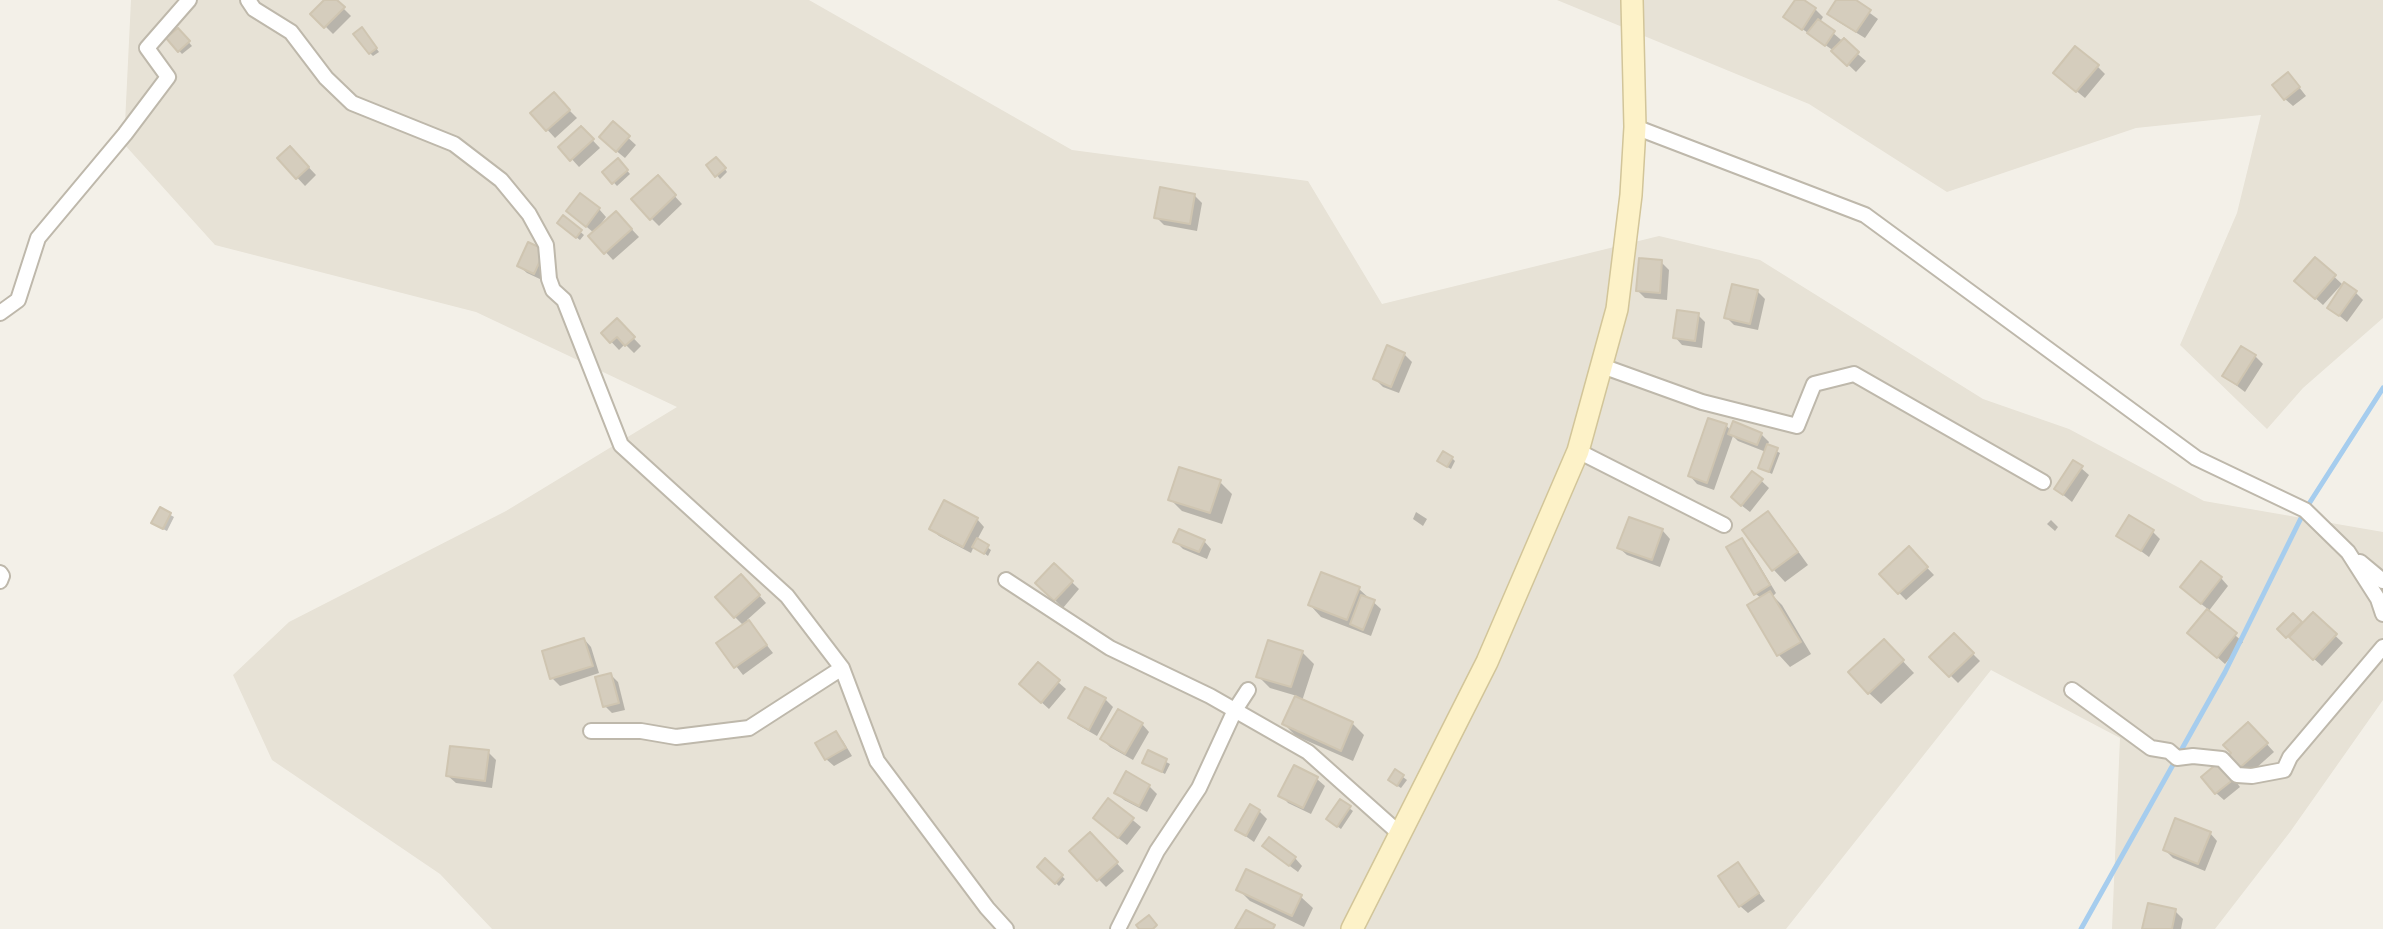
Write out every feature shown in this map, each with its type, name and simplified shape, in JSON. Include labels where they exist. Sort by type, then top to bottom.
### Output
[{"type":"main road","points":[[1352,929],[1487,662],[1578,451],[1617,309],[1631,195],[1635,127],[1632,0]]},
{"type":"street","points":[[0,313],[18,300],[38,238],[168,78],[147,48],[189,0]]},
{"type":"street","points":[[248,0],[254,9],[290,32],[326,78],[352,103],[454,144],[501,180],[529,214],[546,245],[549,279],[553,290],[564,300],[621,445],[788,596],[842,668],[877,761],[987,908],[1006,929]]},
{"type":"street","points":[[1635,127],[1865,215],[2196,458],[2305,510],[2348,552],[2383,581]]},
{"type":"street","points":[[1602,366],[1702,402],[1797,426],[1814,384],[1854,374],[2043,482]]},
{"type":"street","points":[[1578,451],[1724,525]]},
{"type":"street","points":[[2348,552],[2378,599],[2383,614]]},
{"type":"street","points":[[0,573],[0,581]]},
{"type":"street","points":[[1006,580],[1110,648],[1210,696],[1308,752],[1400,834]]},
{"type":"street","points":[[2072,690],[2151,748],[2169,751],[2177,758],[2193,756],[2222,759],[2237,775],[2252,776],[2284,770],[2290,757],[2383,647]]},
{"type":"street","points":[[590,731],[641,731],[676,737],[749,728],[842,668]]},
{"type":"street","points":[[1118,929],[1157,851],[1199,788],[1248,690]]},
{"type":"shaded area","points":[[131,0],[809,0],[1072,150],[1308,181],[1382,304],[1659,236],[1760,260],[1983,399],[2069,429],[2204,501],[2383,532],[2383,700],[2290,832],[2215,929],[2112,929],[2120,738],[1991,670],[1786,929],[492,929],[440,874],[272,760],[233,675],[289,622],[506,511],[677,407],[476,312],[215,245],[124,144]]},
{"type":"shaded area","points":[[1557,0],[2383,0],[2383,318],[2303,388],[2267,429],[2180,345],[2237,213],[2261,115],[2136,128],[1947,192],[1809,104]]},
{"type":"building","points":[[324,0],[337,0],[345,7],[324,28],[310,14]]},
{"type":"building","points":[[1795,0],[1804,0],[1816,8],[1802,30],[1783,17]]},
{"type":"building","points":[[1836,0],[1856,0],[1871,10],[1856,32],[1827,14]]},
{"type":"building","points":[[1818,19],[1835,31],[1825,46],[1807,33]]},
{"type":"building","points":[[362,27],[377,48],[369,54],[353,34]]},
{"type":"building","points":[[178,28],[190,41],[178,52],[166,38]]},
{"type":"building","points":[[1844,38],[1859,52],[1847,66],[1831,51]]},
{"type":"building","points":[[2075,46],[2099,65],[2076,92],[2053,73]]},
{"type":"building","points":[[2288,72],[2300,87],[2284,100],[2272,85]]},
{"type":"building","points":[[554,92],[570,110],[546,131],[530,113]]},
{"type":"building","points":[[613,121],[630,136],[616,152],[599,137]]},
{"type":"building","points":[[581,126],[594,139],[570,161],[558,147]]},
{"type":"building","points":[[290,146],[309,167],[296,179],[277,158]]},
{"type":"building","points":[[716,157],[726,168],[715,177],[706,165]]},
{"type":"building","points":[[618,158],[628,170],[612,184],[602,172]]},
{"type":"building","points":[[658,175],[676,195],[650,220],[631,199]]},
{"type":"building","points":[[1160,187],[1195,194],[1190,224],[1154,218]]},
{"type":"building","points":[[580,193],[600,208],[586,227],[566,211]]},
{"type":"building","points":[[616,211],[632,229],[604,254],[588,236]]},
{"type":"building","points":[[563,215],[582,230],[576,238],[557,223]]},
{"type":"building","points":[[528,242],[545,250],[534,274],[517,266]]},
{"type":"building","points":[[2315,257],[2336,275],[2315,299],[2294,281]]},
{"type":"building","points":[[1639,258],[1662,260],[1660,293],[1636,291]]},
{"type":"building","points":[[2344,282],[2357,291],[2339,316],[2327,308]]},
{"type":"building","points":[[1732,284],[1758,290],[1750,324],[1724,318]]},
{"type":"building","points":[[1677,310],[1699,313],[1695,341],[1673,338]]},
{"type":"building","points":[[617,318],[635,337],[625,346],[617,337],[610,343],[601,333]]},
{"type":"building","points":[[1387,345],[1405,353],[1391,387],[1373,379]]},
{"type":"building","points":[[2241,346],[2256,355],[2237,385],[2222,376]]},
{"type":"building","points":[[1708,418],[1727,424],[1707,483],[1688,476]]},
{"type":"building","points":[[1733,421],[1762,433],[1757,445],[1728,434]]},
{"type":"building","points":[[1767,444],[1778,448],[1769,472],[1758,468]]},
{"type":"building","points":[[1443,451],[1453,457],[1447,467],[1437,461]]},
{"type":"building","points":[[2073,460],[2083,466],[2063,495],[2054,489]]},
{"type":"building","points":[[1179,467],[1221,480],[1210,513],[1168,500]]},
{"type":"building","points":[[1752,471],[1763,479],[1741,506],[1731,497]]},
{"type":"building","points":[[944,500],[978,518],[963,547],[929,529]]},
{"type":"building","points":[[160,507],[171,513],[163,529],[151,523]]},
{"type":"building","points":[[1768,511],[1798,552],[1772,571],[1742,530]]},
{"type":"building","points":[[2129,515],[2154,530],[2141,551],[2116,536]]},
{"type":"building","points":[[1629,517],[1663,529],[1652,560],[1617,548]]},
{"type":"building","points":[[1179,529],[1205,540],[1199,552],[1173,542]]},
{"type":"building","points":[[977,538],[989,545],[984,554],[972,547]]},
{"type":"building","points":[[1742,538],[1770,585],[1754,595],[1726,547]]},
{"type":"building","points":[[1909,546],[1928,567],[1898,594],[1879,574]]},
{"type":"building","points":[[2201,561],[2222,577],[2201,604],[2180,587]]},
{"type":"building","points":[[1054,563],[1073,581],[1054,601],[1035,583]]},
{"type":"building","points":[[1321,572],[1360,587],[1347,620],[1308,605]]},
{"type":"building","points":[[741,574],[760,595],[734,618],[715,597]]},
{"type":"building","points":[[1770,591],[1801,642],[1777,656],[1747,605]]},
{"type":"building","points":[[1361,595],[1375,600],[1363,630],[1350,624]]},
{"type":"building","points":[[2207,609],[2237,633],[2217,658],[2187,633]]},
{"type":"building","points":[[2313,612],[2337,634],[2313,660],[2289,637]]},
{"type":"building","points":[[2293,613],[2302,622],[2286,638],[2277,629]]},
{"type":"building","points":[[749,620],[767,645],[734,668],[716,643]]},
{"type":"building","points":[[1954,633],[1974,653],[1949,677],[1929,657]]},
{"type":"building","points":[[584,638],[593,666],[550,679],[542,651]]},
{"type":"building","points":[[1884,639],[1904,660],[1868,694],[1848,672]]},
{"type":"building","points":[[1268,640],[1303,651],[1291,687],[1256,677]]},
{"type":"building","points":[[1038,662],[1060,680],[1041,703],[1019,684]]},
{"type":"building","points":[[611,673],[619,703],[603,707],[595,677]]},
{"type":"building","points":[[1085,687],[1106,698],[1089,730],[1068,718]]},
{"type":"building","points":[[1295,696],[1353,722],[1341,751],[1282,724]]},
{"type":"building","points":[[1118,709],[1143,723],[1125,754],[1100,739]]},
{"type":"building","points":[[2248,722],[2268,743],[2236,771],[2225,759],[2231,753],[2223,745]]},
{"type":"building","points":[[836,731],[846,748],[825,760],[815,743]]},
{"type":"building","points":[[450,746],[489,750],[485,781],[446,776]]},
{"type":"building","points":[[1148,750],[1167,759],[1162,772],[1142,763]]},
{"type":"building","points":[[2220,761],[2234,779],[2215,794],[2201,777]]},
{"type":"building","points":[[1294,765],[1318,777],[1303,808],[1278,796]]},
{"type":"building","points":[[1395,769],[1404,775],[1397,786],[1388,780]]},
{"type":"building","points":[[1126,771],[1150,785],[1139,806],[1114,793]]},
{"type":"building","points":[[1108,798],[1134,818],[1118,838],[1093,818]]},
{"type":"building","points":[[1340,799],[1351,806],[1337,827],[1326,819]]},
{"type":"building","points":[[1250,804],[1260,810],[1246,836],[1235,830]]},
{"type":"building","points":[[2175,818],[2211,832],[2198,864],[2163,850]]},
{"type":"building","points":[[1090,832],[1118,862],[1097,881],[1069,851]]},
{"type":"building","points":[[1269,837],[1296,857],[1289,866],[1262,846]]},
{"type":"building","points":[[1045,858],[1063,875],[1055,884],[1037,867]]},
{"type":"building","points":[[1738,862],[1759,893],[1739,907],[1718,876]]},
{"type":"building","points":[[1246,869],[1302,895],[1292,916],[1236,890]]},
{"type":"building","points":[[2148,903],[2176,909],[2172,929],[2142,929]]},
{"type":"building","points":[[1246,910],[1275,925],[1273,929],[1235,929]]},
{"type":"building","points":[[1149,915],[1157,925],[1153,929],[1139,929],[1136,925]]},
{"type":"waterway","points":[[2081,929],[2225,672],[2305,510],[2383,388]]}]
